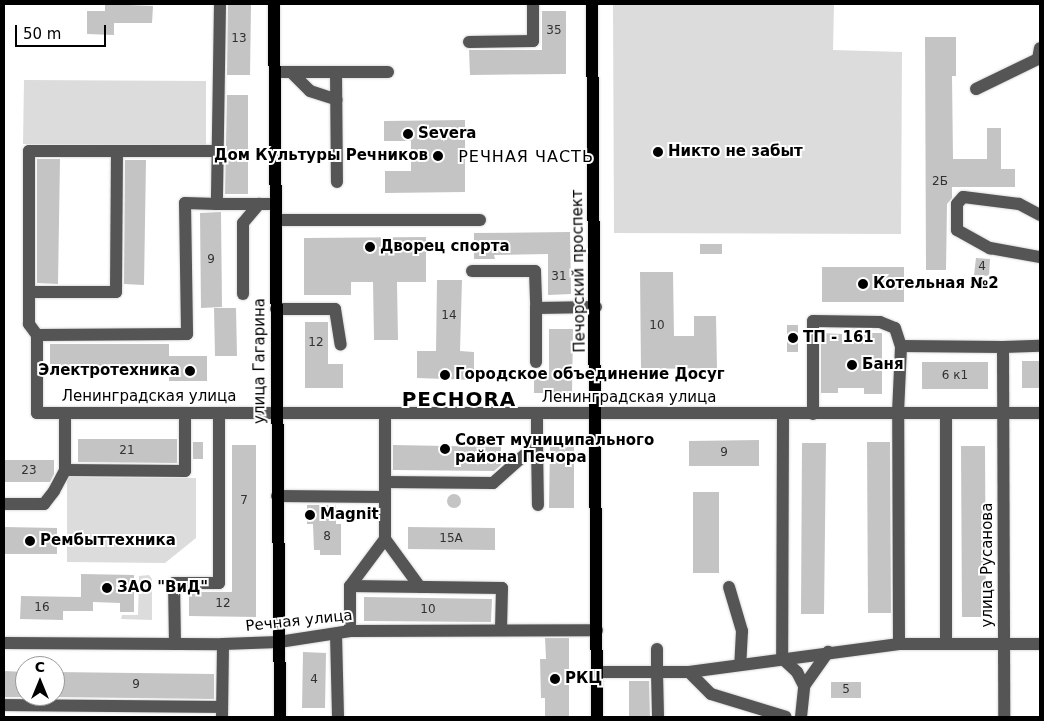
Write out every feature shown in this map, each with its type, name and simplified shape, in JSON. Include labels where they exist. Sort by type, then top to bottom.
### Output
[{"type":"main road","name":"улица Гагарина","points":[[274,4],[280,717]]},
{"type":"main road","name":"Печорский проспект","points":[[592,4],[596,307],[597,717]]},
{"type":"street","points":[[218,204],[217,151],[220,4]]},
{"type":"street","points":[[469,42],[533,41],[533,4]]},
{"type":"street","points":[[976,90],[1038,59],[1040,48]]},
{"type":"street","points":[[275,72],[388,72]]},
{"type":"street","points":[[291,72],[310,92],[337,100]]},
{"type":"street","points":[[336,72],[338,182]]},
{"type":"street","points":[[217,151],[29,151],[29,324],[37,335],[187,334],[185,203],[275,204]]},
{"type":"street","points":[[29,292],[116,292],[116,151]]},
{"type":"street","points":[[1040,215],[1019,204],[963,197],[957,204],[958,230],[990,248],[1040,257]]},
{"type":"street","points":[[243,294],[243,223],[258,204]]},
{"type":"street","points":[[276,220],[480,220]]},
{"type":"street","points":[[472,271],[535,271],[536,362]]},
{"type":"street","points":[[536,308],[596,307]]},
{"type":"street","points":[[276,309],[335,309],[341,345]]},
{"type":"street","points":[[813,414],[812,321],[880,322],[895,328],[901,346],[898,413],[899,644]]},
{"type":"street","name":"Ленинградская улица","points":[[37,335],[37,413],[1040,413]]},
{"type":"street","points":[[901,346],[1040,346]]},
{"type":"street","name":"улица Русанова","points":[[1003,347],[1004,717]]},
{"type":"street","points":[[4,504],[44,504],[65,470],[65,413]]},
{"type":"street","points":[[946,413],[946,644]]},
{"type":"street","points":[[65,470],[185,471],[185,414]]},
{"type":"street","points":[[175,644],[174,583],[219,583],[219,414]]},
{"type":"street","points":[[385,414],[385,539],[420,587]]},
{"type":"street","points":[[537,414],[538,505]]},
{"type":"street","points":[[783,414],[782,658],[798,672],[804,686],[801,717]]},
{"type":"street","points":[[385,482],[493,483],[537,444]]},
{"type":"street","points":[[277,496],[385,497]]},
{"type":"street","points":[[350,632],[350,586],[385,539]]},
{"type":"street","points":[[350,586],[502,588],[501,630]]},
{"type":"street","points":[[729,587],[742,631],[740,664]]},
{"type":"street","name":"Речная улица","points":[[4,643],[223,644],[279,642],[350,632],[597,630]]},
{"type":"street","points":[[336,634],[338,717]]},
{"type":"street","points":[[4,705],[222,712],[223,644]]},
{"type":"street","points":[[597,672],[689,672],[782,658],[899,644],[1040,644]]},
{"type":"street","points":[[657,649],[658,717]]},
{"type":"street","points":[[804,686],[828,652]]},
{"type":"street","points":[[689,672],[711,694],[786,717]]},
{"type":"shaded area","points":[[613,4],[834,4],[833,50],[902,52],[901,234],[614,233]]},
{"type":"shaded area","points":[[24,80],[206,81],[206,145],[23,144]]},
{"type":"shaded area","points":[[67,477],[196,478],[196,538],[165,563],[67,562]]},
{"type":"shaded area","points":[[149,575],[152,579],[152,620],[121,619],[122,615],[138,615],[139,576]]},
{"type":"building","points":[[105,4],[153,6],[152,23],[114,23],[114,35],[87,34],[87,11],[105,11]]},
{"type":"building","points":[[228,4],[251,4],[250,75],[227,75]]},
{"type":"building","points":[[542,11],[566,11],[566,74],[470,75],[469,50],[542,50]]},
{"type":"building","points":[[925,37],[956,37],[956,76],[952,76],[953,159],[987,159],[987,128],[1001,128],[1001,169],[1015,169],[1015,187],[952,187],[952,198],[947,204],[946,270],[926,270]]},
{"type":"building","points":[[227,95],[248,95],[248,194],[225,194]]},
{"type":"building","name":"Дом Культуры Речников","points":[[465,120],[465,192],[385,193],[385,171],[411,171],[411,141],[384,141],[384,121]]},
{"type":"building","points":[[37,159],[60,159],[58,284],[37,283]]},
{"type":"building","points":[[125,160],[146,160],[144,285],[124,284]]},
{"type":"building","points":[[221,212],[222,307],[201,308],[200,213]]},
{"type":"building","points":[[570,232],[571,294],[548,295],[548,254],[494,255],[495,259],[474,259],[474,233]]},
{"type":"building","points":[[426,237],[426,282],[397,282],[398,340],[374,340],[373,282],[351,282],[351,295],[304,295],[304,238]]},
{"type":"building","points":[[700,244],[722,244],[722,254],[700,254]]},
{"type":"building","points":[[976,258],[990,259],[989,276],[974,275]]},
{"type":"building","name":"Котельная №2","points":[[822,267],[904,267],[904,302],[822,302]]},
{"type":"building","points":[[640,272],[673,272],[674,336],[694,336],[694,316],[716,316],[717,368],[641,369]]},
{"type":"building","points":[[437,280],[462,280],[460,351],[474,352],[474,380],[417,378],[417,351],[436,351]]},
{"type":"building","points":[[214,308],[236,308],[237,356],[215,356]]},
{"type":"building","points":[[305,322],[328,322],[328,364],[343,364],[343,388],[305,388]]},
{"type":"building","name":"ТП - 161","points":[[787,325],[798,325],[798,352],[787,352]]},
{"type":"building","points":[[549,329],[573,329],[572,393],[534,393],[534,373],[549,373]]},
{"type":"building","name":"Баня","points":[[821,333],[842,334],[842,341],[862,341],[862,333],[882,333],[882,394],[864,394],[864,388],[838,388],[838,393],[821,393]]},
{"type":"building","points":[[50,344],[169,344],[169,356],[207,356],[207,381],[169,381],[169,369],[50,369]]},
{"type":"building","points":[[1022,361],[1040,361],[1040,388],[1022,388]]},
{"type":"building","points":[[922,362],[988,362],[988,389],[922,389]]},
{"type":"building","points":[[78,439],[177,439],[177,463],[78,462]]},
{"type":"building","points":[[759,440],[759,466],[689,466],[689,441]]},
{"type":"building","points":[[193,442],[203,442],[203,459],[193,459]]},
{"type":"building","points":[[867,442],[890,442],[891,613],[868,613]]},
{"type":"building","points":[[802,443],[826,443],[824,614],[801,614]]},
{"type":"building","points":[[550,444],[574,444],[574,508],[549,508]]},
{"type":"building","points":[[232,445],[256,445],[256,617],[189,616],[189,592],[232,592]]},
{"type":"building","points":[[393,445],[501,447],[501,465],[494,471],[393,470]]},
{"type":"building","points":[[961,446],[985,446],[986,617],[962,617]]},
{"type":"building","points":[[4,460],[54,460],[54,474],[50,482],[4,482]]},
{"type":"building","points":[[693,492],[719,492],[719,573],[693,573]]},
{"type":"building","points":[[451,494],[457,494],[461,501],[457,508],[451,508],[447,504],[447,498]]},
{"type":"building","points":[[307,505],[336,505],[336,524],[341,524],[341,555],[320,555],[320,550],[314,550],[313,524],[307,524]]},
{"type":"building","name":"Рембыттехника","points":[[4,527],[57,528],[57,554],[4,554]]},
{"type":"building","points":[[408,527],[495,528],[495,550],[408,549]]},
{"type":"building","points":[[81,574],[134,575],[134,612],[120,612],[120,603],[93,602],[93,611],[63,611],[63,620],[20,619],[21,596],[81,597]]},
{"type":"building","points":[[364,597],[492,599],[491,622],[364,621]]},
{"type":"building","name":"РКЦ","points":[[545,638],[569,638],[569,717],[545,717],[545,698],[541,698],[540,659],[546,659]]},
{"type":"building","points":[[303,652],[326,653],[325,708],[302,708]]},
{"type":"building","points":[[4,671],[15,672],[15,697],[4,697]]},
{"type":"building","points":[[65,672],[214,674],[214,699],[65,697]]},
{"type":"building","points":[[629,681],[649,681],[650,717],[629,717]]},
{"type":"building","points":[[831,682],[861,682],[861,698],[831,698]]},
{"type":"place","name":"Severa","points":[[408,134]]},
{"type":"place","name":"Никто не забыт","points":[[658,152]]},
{"type":"place","name":"Дом Культуры Речников","points":[[438,156]]},
{"type":"place","name":"Дворец спорта","points":[[370,247]]},
{"type":"place","name":"Котельная №2","points":[[863,284]]},
{"type":"place","name":"ТП - 161","points":[[793,338]]},
{"type":"place","name":"Баня","points":[[852,365]]},
{"type":"place","name":"Электротехника","points":[[190,371]]},
{"type":"place","name":"Городское объединение Досуг","points":[[445,375]]},
{"type":"place","name":"Совет муниципального района Печора","points":[[445,449]]},
{"type":"place","name":"Magnit","points":[[310,515]]},
{"type":"place","name":"Рембыттехника","points":[[30,541]]},
{"type":"place","name":"ЗАО \"ВиД\"","points":[[107,588]]},
{"type":"place","name":"РКЦ","points":[[555,679]]},
{"type":"district","name":"РЕЧНАЯ ЧАСТЬ","points":[[526,157]]},
{"type":"district","name":"PECHORA","points":[[459,399]]}]
